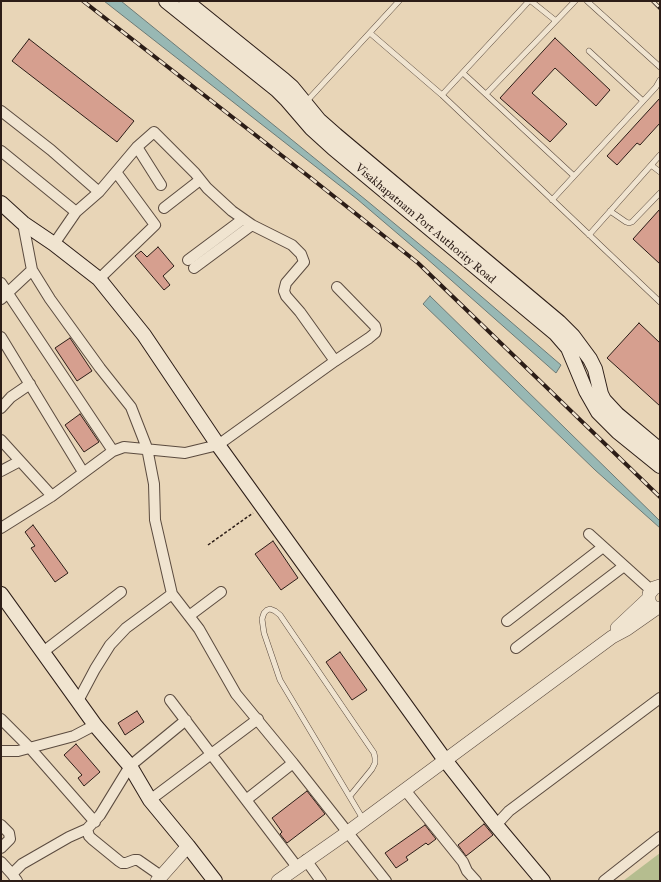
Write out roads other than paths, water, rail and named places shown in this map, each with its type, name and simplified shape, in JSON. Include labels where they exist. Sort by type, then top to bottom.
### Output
[{"type":"main road","name":"Visakhapatnam Port Authority Road","points":[[166,1],[277,90],[319,120],[559,322],[573,336],[590,359],[595,369],[601,394],[604,400],[617,414],[660,450]]},
{"type":"main road","name":"Visakhapatnam Port Authority Road","points":[[186,1],[292,87],[312,128],[333,148],[561,339],[568,348],[586,391],[598,412],[618,432],[660,466]]},
{"type":"main road","points":[[1,203],[23,223],[54,244],[99,279],[144,335],[218,445],[445,760],[496,825],[543,881]]},
{"type":"main road","points":[[1,594],[94,725],[130,766],[150,800],[215,881]]},
{"type":"street","points":[[1,111],[51,150],[99,192]]},
{"type":"street","points":[[54,244],[76,212],[99,192],[137,147],[154,132],[232,211],[252,225],[292,245],[301,254],[304,258],[304,262],[286,283],[284,291],[286,296],[300,312],[335,361]]},
{"type":"street","points":[[137,147],[160,184]]},
{"type":"street","points":[[1,151],[76,212]]},
{"type":"street","points":[[99,279],[155,225],[116,172]]},
{"type":"street","points":[[164,208],[200,180]]},
{"type":"street","points":[[188,260],[243,219]]},
{"type":"street","points":[[23,223],[32,270],[68,324],[131,407],[147,448],[154,484],[155,520],[172,594],[199,629],[236,694],[258,719],[386,881]]},
{"type":"street","points":[[194,268],[252,225]]},
{"type":"street","points":[[4,296],[32,270]]},
{"type":"street","points":[[1,283],[4,296],[113,451]]},
{"type":"street","points":[[1,528],[52,496],[113,451],[124,447],[147,448],[185,453],[218,445],[369,338],[376,330],[375,326],[337,287]]},
{"type":"street","points":[[1,337],[83,472]]},
{"type":"street","points":[[1,408],[11,397],[30,384]]},
{"type":"street","points":[[1,440],[52,496]]},
{"type":"street","points":[[1,471],[20,461]]},
{"type":"street","points":[[589,534],[653,591]]},
{"type":"street","points":[[507,621],[603,547]]},
{"type":"street","points":[[516,648],[624,566]]},
{"type":"street","points":[[612,637],[620,625],[653,591]]},
{"type":"street","points":[[278,881],[348,832],[612,637],[627,629],[658,608],[651,604],[653,591]]},
{"type":"street","points":[[43,652],[121,592]]},
{"type":"street","points":[[189,616],[222,592]]},
{"type":"street","points":[[78,701],[110,645],[126,628],[172,594]]},
{"type":"street","points":[[496,825],[509,811],[660,698]]},
{"type":"street","points":[[170,700],[246,800],[302,864],[321,881]]},
{"type":"street","points":[[1,719],[30,748],[95,822]]},
{"type":"street","points":[[150,800],[258,719]]},
{"type":"street","points":[[1,862],[15,878],[22,864],[69,837],[87,829],[95,822],[130,766],[186,720]]},
{"type":"street","points":[[1,751],[18,751],[74,736],[94,725]]},
{"type":"street","points":[[246,800],[293,763]]},
{"type":"street","points":[[405,790],[463,862],[476,881]]},
{"type":"street","points":[[1,825],[9,833],[10,839],[1,848]]},
{"type":"street","points":[[87,829],[89,836],[119,861],[126,863],[138,860],[159,878],[188,846]]},
{"type":"street","points":[[604,881],[660,837]]},
{"type":"lane","points":[[301,107],[400,1]]},
{"type":"lane","points":[[442,95],[530,1],[556,21]]},
{"type":"lane","points":[[486,94],[575,1]]},
{"type":"lane","points":[[587,1],[660,67]]},
{"type":"lane","points":[[370,32],[442,95],[660,302]]},
{"type":"lane","points":[[589,51],[643,101]]},
{"type":"lane","points":[[463,73],[574,176]]},
{"type":"lane","points":[[552,200],[656,87],[660,80]]},
{"type":"lane","points":[[589,235],[660,155]]},
{"type":"lane","points":[[652,165],[660,172]]},
{"type":"lane","points":[[610,211],[629,223],[637,218],[660,193]]},
{"type":"lane","points":[[655,297],[660,292]]},
{"type":"lane","points":[[350,796],[372,769],[376,758],[374,753],[280,615],[270,609],[267,610],[262,619],[264,633],[280,680],[364,820]]},
{"type":"water","points":[[104,1],[121,1],[366,200],[453,272],[561,365],[556,373],[357,199]]},
{"type":"water","points":[[430,296],[660,521],[660,528],[595,470],[423,304]]},
{"type":"railway","points":[[83,1],[418,263],[660,497]]},
{"type":"railway","points":[[653,1],[660,8]]}]
